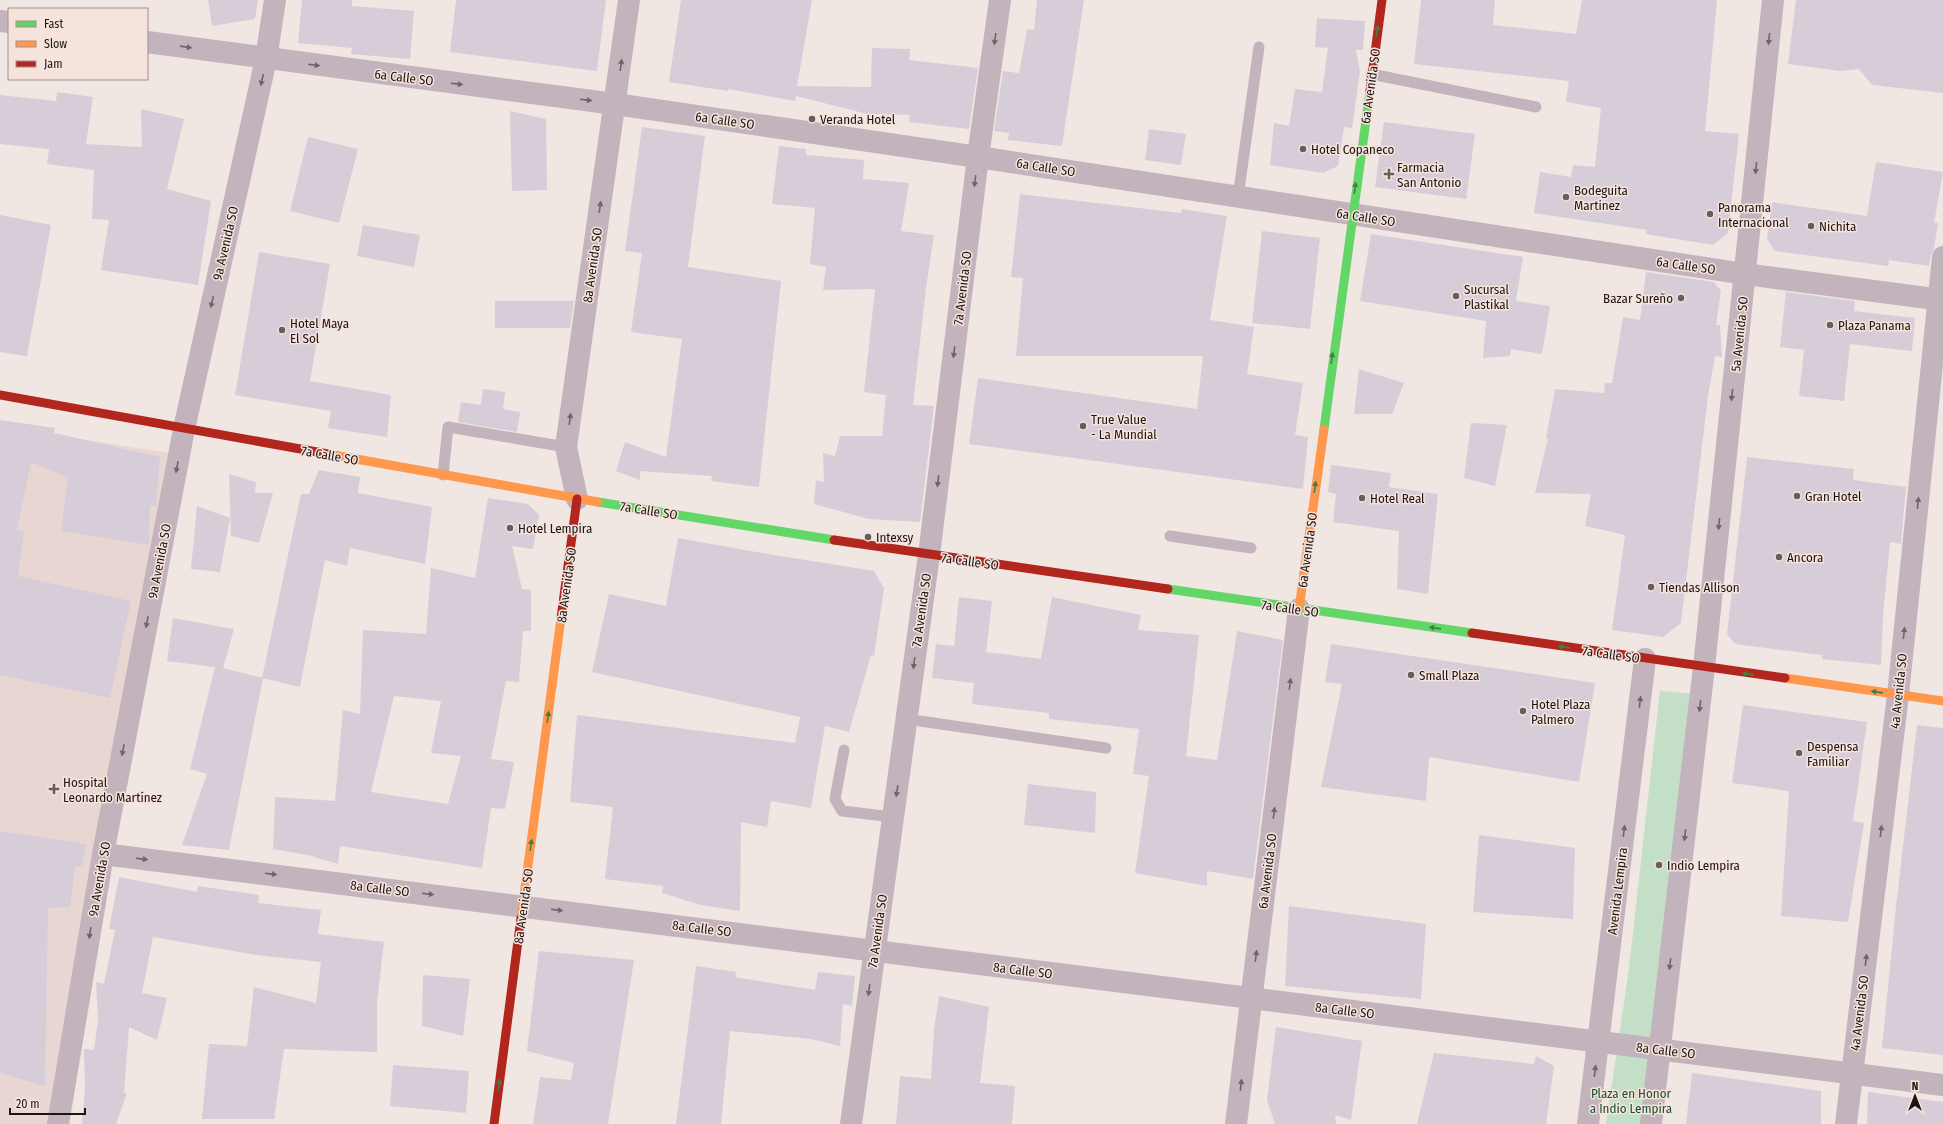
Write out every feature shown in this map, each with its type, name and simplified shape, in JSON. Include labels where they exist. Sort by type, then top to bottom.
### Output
[{"type":"main road","name":"6a Avenida SO","points":[[1299,609],[1351,215],[1382,0]]},
{"type":"main road","name":"7a Calle SO","points":[[0,395],[577,499],[929,555],[1943,701]]},
{"type":"main road","name":"8a Avenida SO","points":[[494,1124],[577,499]]},
{"type":"street","name":"9a Avenida SO","points":[[58,1124],[103,854],[184,429],[266,59],[275,0]]},
{"type":"street","name":"8a Avenida SO","points":[[577,499],[566,447],[629,0]]},
{"type":"street","name":"7a Avenida SO","points":[[851,1124],[929,555],[978,157],[1000,0]]},
{"type":"street","name":"5a Avenida SO","points":[[1704,667],[1773,0]]},
{"type":"street","name":"6a Calle SO","points":[[148,42],[266,59],[615,104],[978,157],[1745,274],[1941,300]]},
{"type":"street","name":"4a Avenida SO","points":[[1846,1124],[1898,695],[1941,300],[1943,257]]},
{"type":"street","name":"6a Avenida SO","points":[[1236,1124],[1299,609]]},
{"type":"street","name":"Avenida Lempira","points":[[1588,1124],[1645,659]]},
{"type":"street","points":[[1651,1124],[1704,667]]},
{"type":"street","name":"8a Calle SO","points":[[103,854],[1943,1085]]},
{"type":"lane","points":[[1238,197],[1259,47]]},
{"type":"lane","points":[[1371,74],[1536,107]]},
{"type":"lane","points":[[443,475],[448,427],[566,447]]},
{"type":"lane","points":[[1170,536],[1251,548]]},
{"type":"lane","points":[[906,720],[1106,748]]},
{"type":"lane","points":[[844,750],[835,799],[842,811],[893,817]]},
{"type":"shaded area","name":"Hospital Leonardo Martínez","points":[[0,426],[168,453],[48,1124],[0,1124]]},
{"type":"green space","name":"Plaza en Honor a Indio Lempira","points":[[1660,691],[1698,694],[1651,1124],[1606,1124],[1629,969]]},
{"type":"building","points":[[208,0],[258,0],[255,19],[212,26]]},
{"type":"building","points":[[302,0],[352,0],[352,6],[414,11],[410,59],[351,54],[352,48],[298,43]]},
{"type":"building","points":[[456,0],[606,0],[597,71],[450,52]]},
{"type":"building","points":[[681,0],[812,0],[797,86],[871,87],[872,48],[910,49],[909,60],[978,68],[969,129],[909,122],[910,115],[867,114],[796,96],[795,101],[728,89],[728,91],[669,82]]},
{"type":"building","points":[[1037,0],[1084,0],[1062,146],[1008,140],[1009,133],[994,131],[1003,71],[1019,73],[1027,29],[1034,30]]},
{"type":"building","points":[[1421,0],[1495,0],[1493,25],[1576,34],[1582,0],[1717,0],[1705,131],[1739,134],[1728,233],[1713,245],[1646,234],[1647,230],[1534,213],[1540,172],[1571,177],[1573,165],[1595,167],[1601,108],[1566,102],[1569,81],[1414,64]]},
{"type":"building","points":[[1796,0],[1943,0],[1943,93],[1872,85],[1859,69],[1840,71],[1788,64]]},
{"type":"building","points":[[1317,18],[1365,21],[1363,50],[1356,50],[1360,71],[1352,128],[1344,127],[1338,166],[1323,173],[1270,165],[1274,123],[1289,126],[1295,89],[1322,92],[1328,48],[1315,47]]},
{"type":"building","points":[[57,92],[93,97],[86,144],[142,147],[141,109],[184,119],[167,189],[211,201],[198,285],[101,270],[109,220],[92,219],[94,170],[47,164],[49,149],[0,144],[0,95],[56,101]]},
{"type":"building","points":[[510,111],[546,119],[547,190],[512,191]]},
{"type":"building","points":[[1384,122],[1475,134],[1466,199],[1375,187]]},
{"type":"building","points":[[642,127],[705,136],[688,267],[781,281],[759,487],[711,481],[712,476],[640,471],[640,480],[616,471],[625,442],[666,457],[682,339],[631,332],[642,253],[625,251]]},
{"type":"building","points":[[1149,129],[1186,134],[1181,165],[1145,160]]},
{"type":"building","points":[[308,137],[358,149],[339,223],[290,211]]},
{"type":"building","points":[[779,146],[806,149],[806,155],[864,160],[863,179],[909,183],[901,231],[934,235],[926,288],[913,405],[934,406],[920,522],[869,519],[814,504],[816,480],[824,482],[823,453],[835,456],[840,436],[882,436],[886,395],[864,392],[875,289],[823,290],[826,267],[810,264],[815,208],[772,204]]},
{"type":"building","points":[[1876,162],[1943,172],[1934,223],[1938,223],[1934,248],[1929,266],[1889,260],[1888,266],[1775,251],[1767,239],[1772,202],[1867,216]]},
{"type":"building","points":[[1020,194],[1181,213],[1182,209],[1227,216],[1210,320],[1254,327],[1247,374],[1303,383],[1295,435],[1308,437],[1303,489],[969,444],[978,378],[1197,409],[1203,356],[1016,356],[1023,278],[1011,277]]},
{"type":"building","points":[[0,215],[51,225],[27,356],[0,352]]},
{"type":"building","points":[[363,225],[420,235],[414,267],[357,256]]},
{"type":"building","points":[[1262,231],[1320,238],[1310,329],[1252,323]]},
{"type":"building","points":[[1371,234],[1523,257],[1516,301],[1550,306],[1542,354],[1511,349],[1510,356],[1483,358],[1486,321],[1360,301]]},
{"type":"building","name":"Hotel Maya El Sol","points":[[259,252],[330,264],[310,381],[391,395],[387,437],[328,428],[331,411],[235,395]]},
{"type":"building","points":[[1646,272],[1714,282],[1721,291],[1716,325],[1720,325],[1722,357],[1715,356],[1708,396],[1681,623],[1663,637],[1612,630],[1625,535],[1585,526],[1591,494],[1535,493],[1548,438],[1546,438],[1555,389],[1604,393],[1605,383],[1612,383],[1623,317],[1640,320]]},
{"type":"building","points":[[1786,292],[1855,301],[1854,311],[1915,318],[1912,351],[1850,344],[1844,401],[1799,396],[1804,350],[1780,347]]},
{"type":"building","points":[[495,301],[574,301],[570,328],[495,328]]},
{"type":"building","points":[[1359,369],[1404,383],[1392,414],[1354,414]]},
{"type":"building","points":[[483,389],[505,392],[503,409],[520,412],[517,432],[458,422],[461,402],[481,405]]},
{"type":"building","points":[[0,420],[55,428],[54,433],[160,457],[156,507],[150,505],[149,545],[61,531],[68,478],[31,462],[17,530],[24,531],[18,576],[131,601],[110,698],[0,675]]},
{"type":"building","points":[[1471,423],[1507,425],[1495,486],[1464,478]]},
{"type":"building","points":[[1747,457],[1854,469],[1853,480],[1906,487],[1901,544],[1890,542],[1883,616],[1881,665],[1822,659],[1822,655],[1735,644],[1727,634]]},
{"type":"building","points":[[1331,465],[1391,473],[1389,487],[1438,494],[1428,594],[1397,589],[1399,531],[1333,522],[1336,494],[1328,492]]},
{"type":"building","points":[[319,470],[360,477],[358,493],[432,507],[425,564],[350,548],[347,566],[325,560],[300,687],[262,678],[301,494],[309,494]]},
{"type":"building","points":[[229,474],[256,482],[255,493],[273,493],[259,543],[231,536]]},
{"type":"building","points":[[488,498],[528,504],[539,515],[533,549],[512,546],[522,589],[531,590],[531,631],[523,631],[519,682],[506,681],[491,759],[514,762],[505,809],[491,808],[482,868],[340,846],[338,864],[308,855],[273,849],[275,797],[335,801],[343,710],[360,714],[363,630],[426,634],[431,568],[475,578]],"holes":[[[394,696],[441,701],[431,753],[461,756],[448,804],[371,792]]]},
{"type":"building","points":[[197,506],[230,518],[220,572],[191,569]]},
{"type":"building","points":[[678,538],[874,571],[884,588],[874,656],[871,655],[849,732],[825,726],[811,808],[771,801],[767,827],[741,822],[740,911],[701,905],[662,893],[663,886],[605,879],[613,807],[570,802],[577,715],[795,743],[800,717],[592,672],[609,594],[666,606]]},
{"type":"building","points":[[959,597],[992,601],[986,652],[1041,659],[1052,597],[1141,615],[1138,630],[1199,635],[1186,756],[1217,760],[1237,631],[1283,640],[1253,879],[1207,871],[1207,886],[1135,873],[1149,776],[1133,774],[1139,729],[1049,719],[1049,713],[972,704],[974,683],[932,678],[936,644],[954,646]]},
{"type":"building","points":[[173,618],[234,629],[223,668],[263,678],[229,850],[182,845],[207,774],[190,769],[215,667],[167,661]]},
{"type":"building","points":[[1331,644],[1595,683],[1579,782],[1429,757],[1426,801],[1321,787],[1342,684],[1325,682]]},
{"type":"building","points":[[1743,705],[1867,722],[1853,821],[1864,823],[1848,922],[1781,916],[1789,791],[1732,783]]},
{"type":"building","points":[[1917,725],[1943,728],[1943,1055],[1882,1048],[1896,907]]},
{"type":"building","points":[[1028,784],[1096,792],[1095,833],[1024,825]]},
{"type":"building","points":[[0,831],[87,844],[82,866],[75,866],[70,907],[48,908],[45,1086],[0,1073]]},
{"type":"building","points":[[1479,835],[1575,848],[1573,919],[1473,912]]},
{"type":"building","points":[[119,877],[197,892],[198,886],[259,895],[258,903],[321,910],[318,934],[384,942],[377,1002],[377,1052],[284,1049],[274,1119],[202,1119],[209,1044],[247,1046],[254,987],[316,1003],[321,962],[256,955],[153,937],[142,993],[167,998],[157,1040],[129,1027],[124,1093],[127,1093],[116,1124],[82,1124],[85,1087],[84,1049],[94,1050],[98,1019],[96,982],[104,984],[115,930],[109,929]]},
{"type":"building","points":[[1289,906],[1426,924],[1421,999],[1285,986]]},
{"type":"building","points":[[539,951],[634,960],[608,1124],[533,1124],[540,1077],[571,1080],[574,1063],[527,1051]]},
{"type":"building","points":[[696,966],[736,972],[735,977],[815,990],[818,972],[855,976],[852,1006],[843,1004],[840,1046],[811,1039],[730,1031],[721,1124],[676,1124]]},
{"type":"building","points":[[423,975],[470,979],[463,1036],[422,1026]]},
{"type":"building","points":[[939,996],[989,1007],[980,1083],[1015,1086],[1012,1124],[896,1124],[900,1076],[931,1079],[934,1030]]},
{"type":"building","points":[[1276,1027],[1362,1041],[1351,1120],[1335,1115],[1336,1124],[1275,1124],[1267,1100]]},
{"type":"building","points":[[1434,1053],[1534,1064],[1536,1056],[1554,1066],[1546,1124],[1417,1124]]},
{"type":"building","points":[[393,1065],[469,1071],[466,1113],[390,1106]]},
{"type":"building","points":[[1692,1073],[1821,1091],[1821,1124],[1686,1124]]},
{"type":"building","points":[[1868,1092],[1943,1102],[1943,1124],[1867,1124]]},
{"type":"traffic: fast","points":[[1324,429],[1370,91]]},
{"type":"traffic: fast","points":[[598,502],[834,540]]},
{"type":"traffic: fast","points":[[1168,589],[1472,633]]},
{"type":"traffic: slow","points":[[1299,609],[1324,429]]},
{"type":"traffic: slow","points":[[328,454],[598,502]]},
{"type":"traffic: slow","points":[[521,918],[561,618]]},
{"type":"traffic: slow","points":[[1785,678],[1943,701]]},
{"type":"traffic: jam","points":[[1370,91],[1382,0]]},
{"type":"traffic: jam","points":[[0,395],[328,454]]},
{"type":"traffic: jam","points":[[561,618],[577,499]]},
{"type":"traffic: jam","points":[[834,540],[1168,589]]},
{"type":"traffic: jam","points":[[1472,633],[1785,678]]},
{"type":"traffic: jam","points":[[494,1124],[521,918]]},
{"type":"place","name":"Veranda Hotel","points":[[812,119]]},
{"type":"place","name":"Hotel Copaneco","points":[[1303,149]]},
{"type":"place","name":"Farmacia San Antonio","points":[[1389,174]]},
{"type":"place","name":"Bodeguita Martinez","points":[[1566,197]]},
{"type":"place","name":"Panorama Internacional","points":[[1710,214]]},
{"type":"place","name":"Nichita","points":[[1811,226]]},
{"type":"place","name":"Sucursal Plastikal","points":[[1456,296]]},
{"type":"place","name":"Bazar Sureño","points":[[1681,298]]},
{"type":"place","name":"Plaza Panama","points":[[1830,325]]},
{"type":"place","name":"Hotel Maya El Sol","points":[[282,330]]},
{"type":"place","name":"True Value - La Mundial","points":[[1083,426]]},
{"type":"place","name":"Gran Hotel","points":[[1797,496]]},
{"type":"place","name":"Hotel Real","points":[[1362,498]]},
{"type":"place","name":"Hotel Lempira","points":[[510,528]]},
{"type":"place","name":"Intexsy","points":[[868,537]]},
{"type":"place","name":"Ancora","points":[[1779,557]]},
{"type":"place","name":"Tiendas Allison","points":[[1651,587]]},
{"type":"place","name":"Small Plaza","points":[[1411,675]]},
{"type":"place","name":"Hotel Plaza Palmero","points":[[1523,711]]},
{"type":"place","name":"Despensa Familiar","points":[[1799,753]]},
{"type":"place","name":"Hospital Leonardo Martínez","points":[[54,789]]},
{"type":"place","name":"Indio Lempira","points":[[1659,865]]}]
